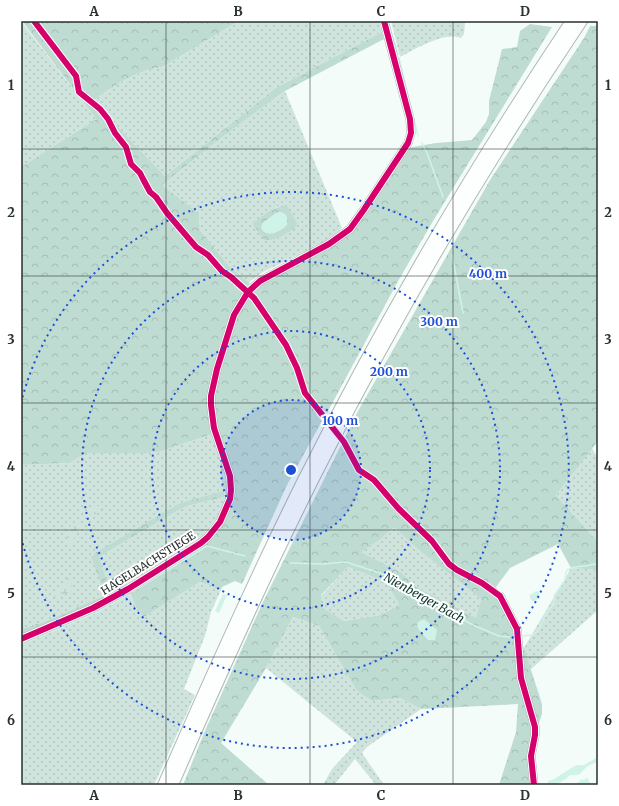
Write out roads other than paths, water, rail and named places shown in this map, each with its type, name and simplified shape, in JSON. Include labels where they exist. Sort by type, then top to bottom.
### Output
[{"type":"highway","points":[[173,785],[264,580],[386,323],[445,220],[499,132],[572,21]]},
{"type":"highway","points":[[163,785],[244,603],[285,517],[447,235],[534,93],[582,21]]},
{"type":"street","name":"HAGELBACHSTIEGE","points":[[21,639],[93,608],[128,589],[201,543],[220,522],[228,506],[231,482],[229,470],[214,428],[211,414],[211,396],[217,369],[234,315],[248,292],[260,281],[329,244],[350,229],[364,211],[402,154],[410,139],[411,126],[409,113],[384,21]]},
{"type":"street","points":[[500,596],[511,616],[516,630],[521,678],[534,727],[535,735],[531,756],[534,785]]},
{"type":"waterway","points":[[388,21],[398,54]]},
{"type":"waterway","points":[[399,58],[418,136]]},
{"type":"waterway","points":[[422,143],[443,197]]},
{"type":"waterway","points":[[452,255],[463,313]]},
{"type":"waterway","name":"Nienberger Bach","points":[[133,591],[207,546],[245,556]]},
{"type":"waterway","name":"Nienberger Bach","points":[[290,563],[323,564],[346,562],[389,576],[415,593],[473,625],[499,636],[509,637]]},
{"type":"waterway","name":"Nienberger Bach","points":[[522,636],[533,635],[537,632],[548,610],[554,603],[554,596],[565,580],[567,570],[574,567],[594,564],[598,565]]},
{"type":"waterway","name":"Nienberger Bach","points":[[21,644],[95,613],[129,594]]}]
